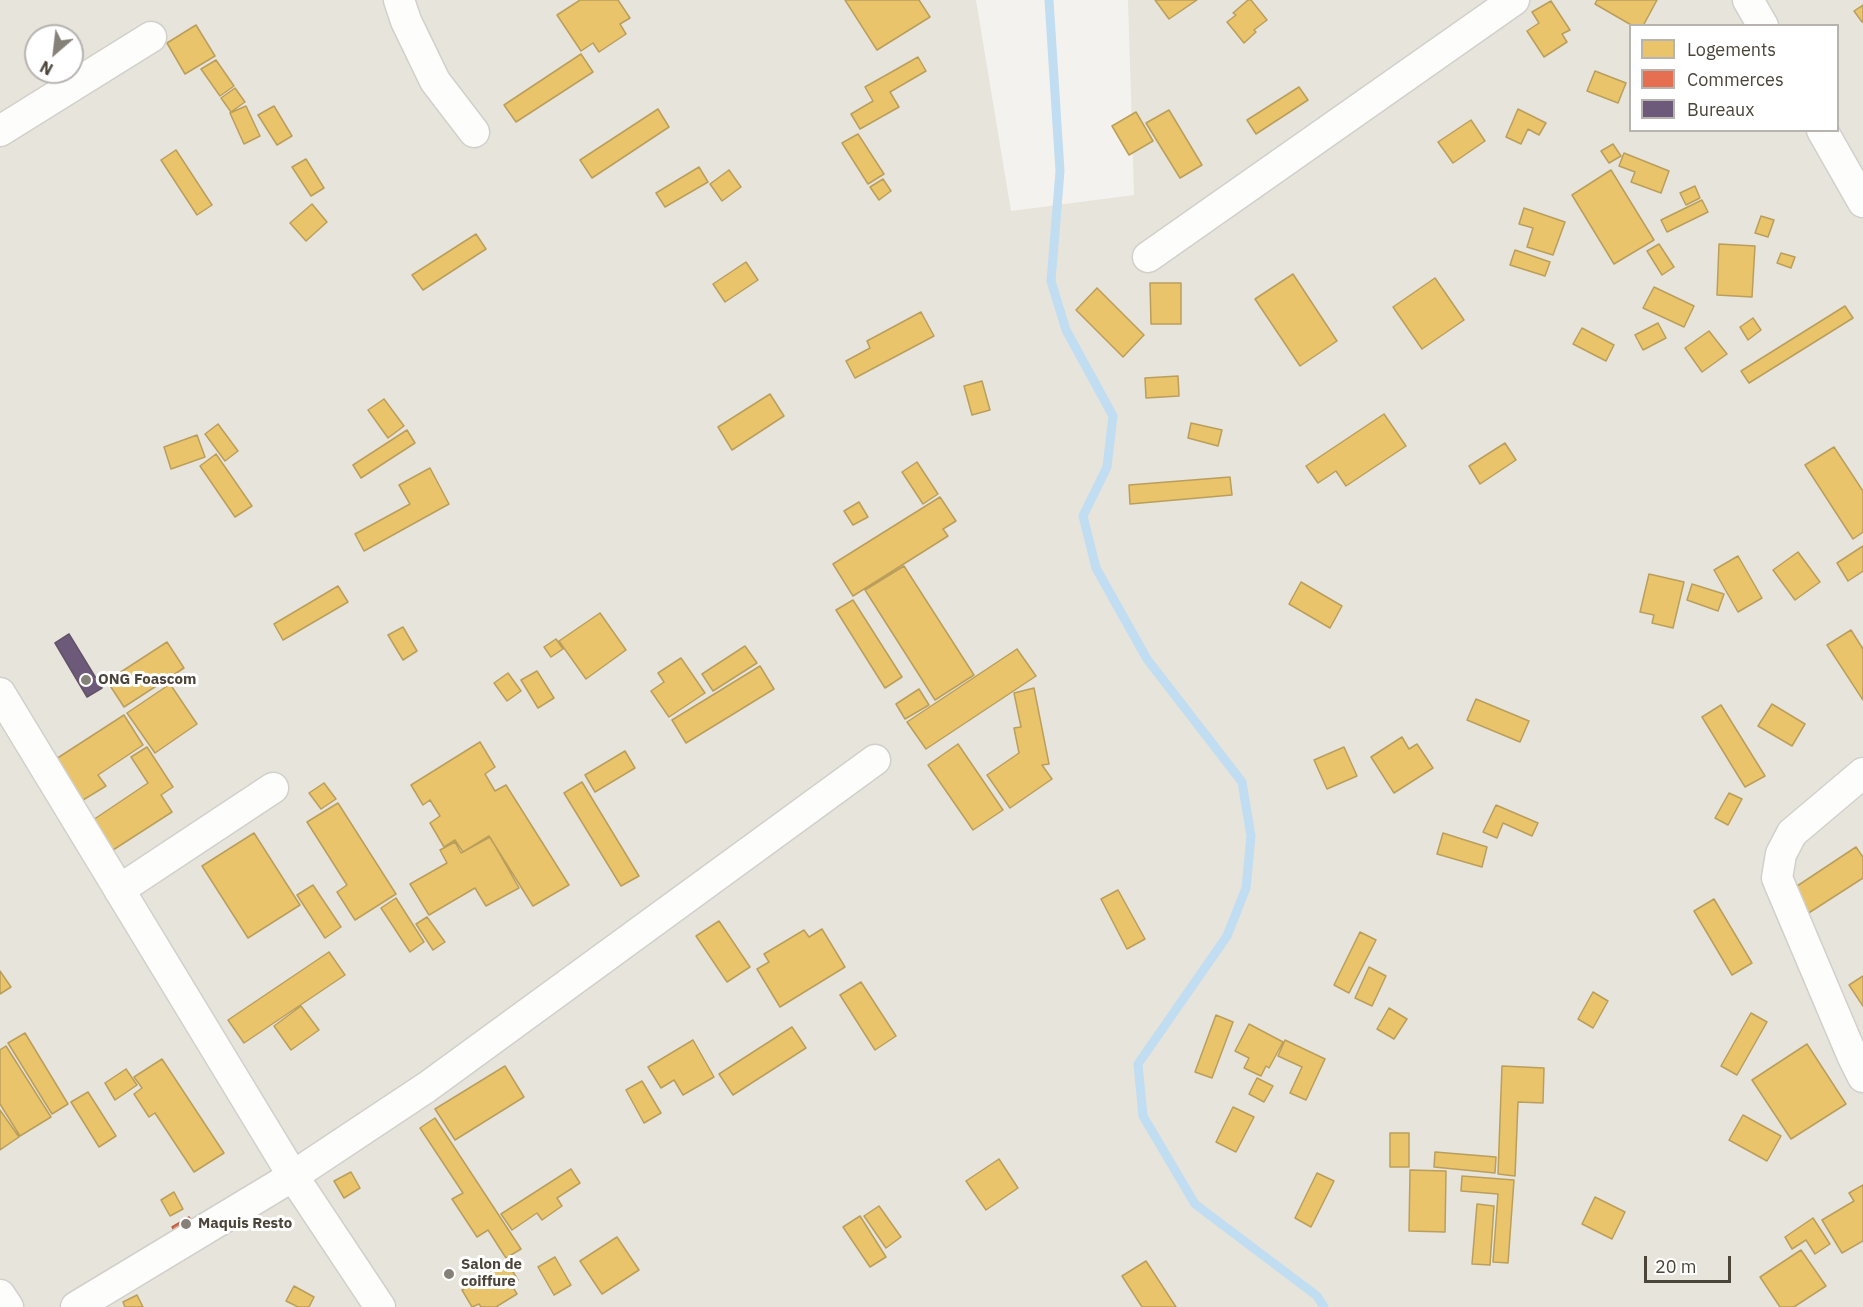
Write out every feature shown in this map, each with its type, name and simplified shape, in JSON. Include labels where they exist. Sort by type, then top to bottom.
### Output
[{"type":"street","points":[[399,0],[406,21],[435,81],[474,132]]},
{"type":"street","points":[[1149,257],[1514,0]]},
{"type":"street","points":[[1748,0],[1762,24]]},
{"type":"street","points":[[0,131],[151,37]]},
{"type":"street","points":[[1823,132],[1863,202]]},
{"type":"street","points":[[0,693],[293,1176],[380,1307]]},
{"type":"street","points":[[76,1307],[293,1176],[427,1087],[875,760]]},
{"type":"street","points":[[1863,773],[1792,833],[1781,854],[1777,878],[1851,1055],[1863,1077]]},
{"type":"street","points":[[119,890],[273,788]]},
{"type":"street","points":[[0,1295],[8,1307]]},
{"type":"shaded area","points":[[0,0],[976,0],[1011,211],[1134,195],[1128,0],[1863,0],[1863,1307],[0,1307]]},
{"type":"building: Logements","points":[[580,0],[618,0],[630,18],[620,24],[626,34],[599,52],[593,43],[581,51],[557,15]]},
{"type":"building: Logements","points":[[845,0],[919,0],[930,17],[877,50]]},
{"type":"building: Logements","points":[[1155,0],[1197,0],[1169,19]]},
{"type":"building: Logements","points":[[1251,0],[1267,20],[1254,30],[1256,32],[1244,43],[1227,22],[1236,15],[1233,13]]},
{"type":"building: Logements","points":[[1597,0],[1657,0],[1644,24],[1630,24],[1595,4]]},
{"type":"building: Logements","points":[[1551,1],[1570,30],[1562,34],[1567,42],[1544,57],[1527,31],[1539,23],[1532,12]]},
{"type":"building: Logements","points":[[1863,5],[1863,22],[1862,22],[1854,11]]},
{"type":"building: Logements","points":[[196,25],[215,56],[185,74],[167,43]]},
{"type":"building: Logements","points":[[581,54],[593,72],[516,122],[504,105]]},
{"type":"building: Logements","points":[[918,57],[926,71],[890,92],[899,107],[860,129],[851,114],[873,101],[865,87]]},
{"type":"building: Logements","points":[[216,60],[234,86],[220,96],[201,69]]},
{"type":"building: Logements","points":[[1595,71],[1626,83],[1618,103],[1587,91]]},
{"type":"building: Logements","points":[[1299,87],[1308,100],[1256,134],[1247,120]]},
{"type":"building: Logements","points":[[235,88],[245,102],[231,112],[221,98]]},
{"type":"building: Logements","points":[[246,106],[260,136],[244,144],[230,113]]},
{"type":"building: Logements","points":[[274,106],[292,136],[277,145],[258,115]]},
{"type":"building: Logements","points":[[658,109],[669,127],[592,178],[580,160]]},
{"type":"building: Logements","points":[[1518,109],[1546,123],[1539,135],[1528,129],[1521,144],[1506,137]]},
{"type":"building: Logements","points":[[1169,110],[1202,165],[1180,178],[1146,123]]},
{"type":"building: Logements","points":[[1136,112],[1153,141],[1129,155],[1112,126]]},
{"type":"building: Logements","points":[[1471,120],[1485,141],[1453,163],[1438,142]]},
{"type":"building: Logements","points":[[858,134],[884,174],[868,184],[842,143]]},
{"type":"building: Logements","points":[[1613,144],[1621,156],[1609,163],[1601,151]]},
{"type":"building: Logements","points":[[176,150],[212,205],[197,215],[161,160]]},
{"type":"building: Logements","points":[[1624,153],[1669,171],[1661,193],[1631,182],[1635,172],[1619,166]]},
{"type":"building: Logements","points":[[306,159],[324,188],[311,196],[292,167]]},
{"type":"building: Logements","points":[[699,167],[708,182],[665,207],[656,193]]},
{"type":"building: Logements","points":[[729,170],[741,187],[722,201],[710,184]]},
{"type":"building: Logements","points":[[1611,170],[1654,240],[1614,264],[1572,195]]},
{"type":"building: Logements","points":[[883,179],[891,191],[879,200],[870,187]]},
{"type":"building: Logements","points":[[1695,186],[1700,198],[1686,205],[1680,193]]},
{"type":"building: Logements","points":[[1702,200],[1708,212],[1667,232],[1661,220]]},
{"type":"building: Logements","points":[[312,204],[327,222],[306,241],[290,223]]},
{"type":"building: Logements","points":[[1524,208],[1565,222],[1553,255],[1527,247],[1533,228],[1519,224]]},
{"type":"building: Logements","points":[[1761,216],[1774,220],[1768,237],[1755,233]]},
{"type":"building: Logements","points":[[476,234],[486,249],[423,290],[412,275]]},
{"type":"building: Logements","points":[[1659,244],[1674,267],[1662,275],[1647,251]]},
{"type":"building: Logements","points":[[1719,244],[1755,246],[1752,297],[1717,295]]},
{"type":"building: Logements","points":[[1515,250],[1550,262],[1545,276],[1510,265]]},
{"type":"building: Logements","points":[[1781,253],[1795,257],[1791,268],[1777,263]]},
{"type":"building: Logements","points":[[746,262],[758,280],[725,302],[713,284]]},
{"type":"building: Logements","points":[[1293,274],[1337,341],[1300,366],[1255,299]]},
{"type":"building: Logements","points":[[1435,278],[1464,320],[1422,349],[1393,307]]},
{"type":"building: Logements","points":[[1150,283],[1181,283],[1181,324],[1151,324]]},
{"type":"building: Logements","points":[[1654,287],[1694,306],[1684,327],[1643,308]]},
{"type":"building: Logements","points":[[1097,288],[1144,335],[1123,357],[1076,310]]},
{"type":"building: Logements","points":[[1845,306],[1853,318],[1749,383],[1741,371]]},
{"type":"building: Logements","points":[[921,312],[934,336],[855,378],[846,361],[870,348],[867,341]]},
{"type":"building: Logements","points":[[1753,318],[1761,330],[1748,340],[1740,327]]},
{"type":"building: Logements","points":[[1658,323],[1666,338],[1643,350],[1635,335]]},
{"type":"building: Logements","points":[[1582,328],[1614,345],[1606,361],[1573,344]]},
{"type":"building: Logements","points":[[1709,331],[1727,354],[1702,372],[1685,348]]},
{"type":"building: Logements","points":[[1178,376],[1179,396],[1146,398],[1145,378]]},
{"type":"building: Logements","points":[[982,381],[990,410],[972,415],[964,386]]},
{"type":"building: Logements","points":[[770,394],[784,416],[732,450],[718,427]]},
{"type":"building: Logements","points":[[384,399],[404,426],[388,438],[368,410]]},
{"type":"building: Logements","points":[[1384,414],[1406,446],[1346,486],[1336,471],[1318,483],[1306,466]]},
{"type":"building: Logements","points":[[1191,423],[1222,430],[1218,446],[1188,438]]},
{"type":"building: Logements","points":[[218,424],[238,451],[225,461],[205,434]]},
{"type":"building: Logements","points":[[407,430],[415,443],[361,478],[353,465]]},
{"type":"building: Logements","points":[[197,435],[205,457],[171,469],[164,447]]},
{"type":"building: Logements","points":[[1505,443],[1516,460],[1480,484],[1469,466]]},
{"type":"building: Logements","points":[[1834,447],[1863,491],[1863,532],[1853,539],[1805,465]]},
{"type":"building: Logements","points":[[216,454],[252,506],[235,517],[200,466]]},
{"type":"building: Logements","points":[[917,462],[938,494],[923,504],[902,472]]},
{"type":"building: Logements","points":[[430,468],[449,504],[364,551],[355,534],[410,504],[399,485]]},
{"type":"building: Logements","points":[[1230,477],[1232,495],[1130,504],[1129,485]]},
{"type":"building: Logements","points":[[940,497],[956,521],[943,529],[948,536],[853,596],[833,564]]},
{"type":"building: Logements","points":[[859,502],[868,517],[853,525],[844,511]]},
{"type":"building: Logements","points":[[1863,546],[1863,571],[1848,581],[1837,563]]},
{"type":"building: Logements","points":[[1798,552],[1820,582],[1795,600],[1773,570]]},
{"type":"building: Logements","points":[[1738,556],[1762,598],[1738,612],[1714,570]]},
{"type":"building: Logements","points":[[904,566],[974,675],[935,700],[865,590]]},
{"type":"building: Logements","points":[[1649,574],[1684,582],[1673,628],[1652,623],[1654,615],[1640,612]]},
{"type":"building: Logements","points":[[1301,582],[1342,606],[1330,628],[1289,604]]},
{"type":"building: Logements","points":[[1692,584],[1724,594],[1718,611],[1687,600]]},
{"type":"building: Logements","points":[[338,586],[348,602],[283,640],[274,624]]},
{"type":"building: Logements","points":[[853,600],[902,677],[885,688],[836,610]]},
{"type":"building: Logements","points":[[600,613],[626,650],[586,679],[559,641]]},
{"type":"building: Logements","points":[[403,627],[417,651],[403,660],[388,635]]},
{"type":"building: Logements","points":[[1851,630],[1863,649],[1863,700],[1827,645]]},
{"type":"building: Logements","points":[[556,639],[563,649],[551,657],[544,647]]},
{"type":"building: Logements","points":[[167,642],[184,668],[124,707],[107,681]]},
{"type":"building: Logements","points":[[745,646],[757,663],[713,691],[702,674]]},
{"type":"building: Logements","points":[[1017,649],[1036,676],[926,749],[907,722]]},
{"type":"building: Logements","points":[[681,658],[705,693],[669,717],[651,691],[664,682],[658,673]]},
{"type":"building: Logements","points":[[760,666],[774,689],[686,743],[672,720]]},
{"type":"building: Logements","points":[[537,671],[554,698],[538,708],[521,680]]},
{"type":"building: Logements","points":[[508,673],[521,691],[507,701],[494,683]]},
{"type":"building: Logements","points":[[170,684],[197,724],[155,753],[127,713]]},
{"type":"building: Logements","points":[[1034,688],[1049,764],[1042,765],[1052,779],[1010,808],[987,775],[1019,753],[1014,728],[1021,727],[1014,693]]},
{"type":"building: Logements","points":[[919,689],[929,705],[905,719],[896,704]]},
{"type":"building: Logements","points":[[1476,699],[1529,721],[1520,742],[1467,720]]},
{"type":"building: Logements","points":[[1772,704],[1805,724],[1792,746],[1758,726]]},
{"type":"building: Logements","points":[[1721,705],[1765,776],[1745,787],[1702,717]]},
{"type":"building: Logements","points":[[124,715],[143,745],[98,775],[106,786],[83,800],[56,759]]},
{"type":"building: Logements","points":[[1402,737],[1409,749],[1417,744],[1433,768],[1394,793],[1371,757]]},
{"type":"building: Logements","points":[[480,742],[495,767],[485,774],[495,791],[506,785],[569,885],[533,906],[489,836],[463,852],[455,840],[444,847],[430,823],[440,816],[430,800],[423,805],[411,785]]},
{"type":"building: Logements","points":[[958,744],[1003,810],[973,830],[928,765]]},
{"type":"building: Logements","points":[[147,747],[173,787],[161,795],[172,812],[113,850],[93,820],[148,783],[131,757]]},
{"type":"building: Logements","points":[[1344,747],[1357,776],[1327,789],[1314,760]]},
{"type":"building: Logements","points":[[625,751],[635,768],[595,792],[585,775]]},
{"type":"building: Logements","points":[[582,782],[639,876],[621,886],[564,793]]},
{"type":"building: Logements","points":[[324,783],[336,799],[321,809],[309,793]]},
{"type":"building: Logements","points":[[1729,793],[1742,799],[1728,825],[1715,818]]},
{"type":"building: Logements","points":[[338,803],[396,894],[355,920],[337,892],[347,885],[307,822]]},
{"type":"building: Logements","points":[[1496,805],[1538,823],[1532,836],[1503,823],[1497,838],[1483,832]]},
{"type":"building: Logements","points":[[254,833],[300,905],[248,938],[202,866]]},
{"type":"building: Logements","points":[[1443,833],[1487,847],[1482,867],[1437,854]]},
{"type":"building: Logements","points":[[490,837],[519,888],[486,906],[475,888],[429,915],[410,884],[447,863],[440,850],[455,842],[461,853]]},
{"type":"building: Logements","points":[[1856,847],[1863,857],[1863,878],[1804,916],[1788,892]]},
{"type":"building: Logements","points":[[313,885],[341,927],[325,938],[297,895]]},
{"type":"building: Logements","points":[[1118,890],[1145,939],[1127,949],[1101,899]]},
{"type":"building: Logements","points":[[396,898],[424,942],[410,952],[381,908]]},
{"type":"building: Logements","points":[[1714,899],[1752,963],[1732,975],[1694,911]]},
{"type":"building: Logements","points":[[427,917],[445,942],[433,950],[416,924]]},
{"type":"building: Logements","points":[[719,921],[750,967],[727,982],[696,936]]},
{"type":"building: Logements","points":[[822,929],[845,967],[780,1007],[757,969],[769,962],[764,954],[804,930],[809,937]]},
{"type":"building: Logements","points":[[1360,932],[1376,940],[1349,993],[1334,985]]},
{"type":"building: Logements","points":[[329,952],[345,975],[244,1043],[228,1020]]},
{"type":"building: Logements","points":[[1369,967],[1386,976],[1372,1006],[1355,998]]},
{"type":"building: Logements","points":[[0,971],[11,987],[0,994]]},
{"type":"building: Logements","points":[[1863,976],[1863,1006],[1849,985]]},
{"type":"building: Logements","points":[[861,982],[896,1036],[875,1050],[840,995]]},
{"type":"building: Logements","points":[[1593,992],[1608,1001],[1593,1028],[1578,1019]]},
{"type":"building: Logements","points":[[301,1006],[319,1030],[291,1050],[274,1026]]},
{"type":"building: Logements","points":[[1389,1008],[1407,1019],[1394,1039],[1377,1029]]},
{"type":"building: Logements","points":[[1751,1013],[1767,1022],[1737,1075],[1721,1066]]},
{"type":"building: Logements","points":[[1216,1015],[1233,1022],[1212,1078],[1195,1072]]},
{"type":"building: Logements","points":[[1249,1024],[1283,1042],[1269,1068],[1266,1066],[1261,1076],[1244,1068],[1249,1058],[1235,1051]]},
{"type":"building: Logements","points":[[792,1027],[806,1048],[733,1095],[719,1074]]},
{"type":"building: Logements","points":[[25,1033],[68,1104],[52,1114],[8,1043]]},
{"type":"building: Logements","points":[[693,1040],[714,1077],[683,1095],[674,1080],[661,1088],[648,1067]]},
{"type":"building: Logements","points":[[1285,1040],[1325,1059],[1306,1100],[1290,1093],[1302,1067],[1278,1056]]},
{"type":"building: Logements","points":[[1807,1044],[1846,1104],[1791,1139],[1752,1080]]},
{"type":"building: Logements","points":[[6,1046],[51,1117],[20,1136],[0,1104],[0,1050]]},
{"type":"building: Logements","points":[[162,1059],[224,1153],[194,1172],[155,1113],[149,1117],[134,1094],[142,1088],[134,1077]]},
{"type":"building: Logements","points":[[505,1066],[524,1097],[455,1140],[435,1109]]},
{"type":"building: Logements","points":[[1502,1066],[1544,1068],[1543,1103],[1518,1102],[1515,1176],[1498,1174]]},
{"type":"building: Logements","points":[[126,1069],[137,1085],[115,1100],[105,1083]]},
{"type":"building: Logements","points":[[1257,1078],[1273,1086],[1264,1102],[1249,1094]]},
{"type":"building: Logements","points":[[642,1081],[661,1113],[644,1123],[626,1090]]},
{"type":"building: Logements","points":[[88,1092],[116,1136],[99,1147],[71,1102]]},
{"type":"building: Logements","points":[[1233,1107],[1254,1117],[1236,1152],[1216,1142]]},
{"type":"building: Logements","points":[[0,1110],[19,1137],[0,1150]]},
{"type":"building: Logements","points":[[1743,1115],[1781,1136],[1767,1161],[1729,1140]]},
{"type":"building: Logements","points":[[435,1118],[521,1249],[506,1258],[488,1230],[477,1237],[452,1199],[463,1193],[420,1128]]},
{"type":"building: Logements","points":[[1390,1133],[1409,1133],[1409,1167],[1390,1167]]},
{"type":"building: Logements","points":[[1435,1152],[1496,1157],[1495,1173],[1434,1167]]},
{"type":"building: Logements","points":[[999,1159],[1018,1188],[986,1210],[966,1181]]},
{"type":"building: Logements","points":[[571,1169],[580,1183],[557,1198],[562,1206],[542,1220],[537,1213],[512,1230],[501,1214]]},
{"type":"building: Logements","points":[[1410,1170],[1446,1171],[1445,1232],[1409,1231]]},
{"type":"building: Logements","points":[[351,1172],[360,1188],[344,1198],[334,1181]]},
{"type":"building: Logements","points":[[1317,1173],[1334,1181],[1311,1227],[1295,1218]]},
{"type":"building: Logements","points":[[1462,1176],[1514,1180],[1508,1263],[1493,1262],[1498,1194],[1461,1191]]},
{"type":"building: Logements","points":[[1863,1185],[1863,1241],[1842,1253],[1822,1220],[1854,1201],[1849,1193]]},
{"type":"building: Logements","points":[[174,1192],[183,1209],[170,1216],[161,1200]]},
{"type":"building: Logements","points":[[1595,1197],[1625,1212],[1612,1239],[1582,1224]]},
{"type":"building: Logements","points":[[1477,1204],[1494,1206],[1490,1265],[1472,1264]]},
{"type":"building: Logements","points":[[879,1206],[901,1237],[886,1248],[864,1216]]},
{"type":"building: Logements","points":[[860,1216],[886,1257],[870,1267],[843,1227]]},
{"type":"building: Logements","points":[[1813,1218],[1830,1244],[1815,1254],[1806,1240],[1792,1249],[1785,1237]]},
{"type":"building: Logements","points":[[617,1237],[639,1270],[602,1294],[580,1261]]},
{"type":"building: Logements","points":[[1801,1250],[1826,1286],[1794,1307],[1780,1307],[1760,1277]]},
{"type":"building: Logements","points":[[555,1257],[571,1285],[554,1295],[538,1267]]},
{"type":"building: Logements","points":[[1146,1261],[1176,1307],[1142,1307],[1122,1276]]},
{"type":"building: Logements","points":[[507,1262],[518,1280],[511,1284],[517,1294],[496,1307],[481,1307],[479,1304],[472,1307],[462,1290]]},
{"type":"building: Logements","points":[[294,1286],[314,1297],[309,1307],[298,1307],[286,1301]]},
{"type":"building: Logements","points":[[137,1295],[143,1307],[125,1307],[123,1302]]},
{"type":"building: Commerces","points":[[189,1217],[194,1224],[176,1234],[172,1227]]},
{"type":"building: Bureaux","points":[[69,634],[102,688],[87,697],[55,643]]},
{"type":"waterway","points":[[1049,0],[1060,171],[1051,281],[1066,330],[1113,416],[1107,467],[1083,516],[1096,568],[1147,659],[1242,782],[1251,836],[1246,888],[1227,936],[1138,1064],[1143,1116],[1195,1204],[1317,1296],[1324,1307]]},
{"type":"place","name":"ONG Foascom","points":[[86,680]]},
{"type":"place","name":"Maquis Resto","points":[[186,1224]]},
{"type":"place","name":"Salon de coiffure","points":[[449,1274]]}]
